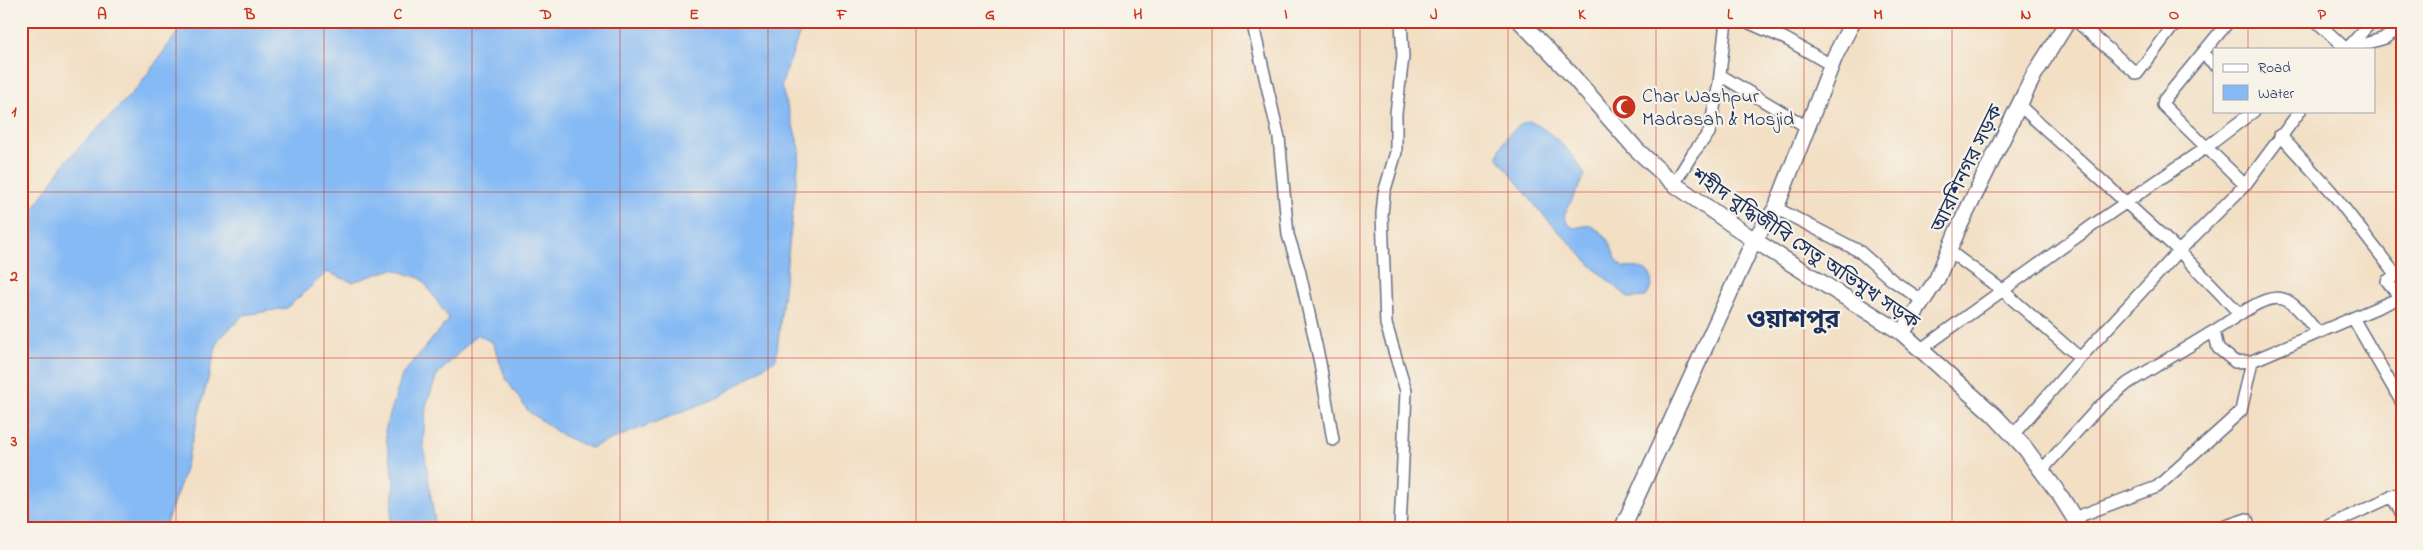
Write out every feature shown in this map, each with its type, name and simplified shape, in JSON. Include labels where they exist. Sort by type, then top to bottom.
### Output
[{"type":"street","points":[[1252,21],[1279,138],[1288,235],[1299,269],[1320,363],[1333,440]]},
{"type":"street","points":[[1400,529],[1406,391],[1386,324],[1382,214],[1384,192],[1396,152],[1396,113],[1403,57],[1401,21]]},
{"type":"street","name":"শহীদ বুদ্ধিজীবি সেতু অভিমুখ সড়ক","points":[[1520,21],[1636,149],[1674,184],[1754,240],[1902,333],[1994,415],[2042,470],[2078,523]]},
{"type":"street","points":[[1674,184],[1708,133],[1720,75],[1726,21]]},
{"type":"street","points":[[1745,21],[1786,39],[1831,65]]},
{"type":"street","points":[[1622,529],[1754,240],[1776,208],[1831,65],[1853,21]]},
{"type":"street","name":"আরশিনগর সড়ক","points":[[1902,333],[1937,279],[2019,104],[2034,75],[2068,21]]},
{"type":"street","points":[[2076,21],[2137,74],[2177,21]]},
{"type":"street","points":[[2229,21],[2164,100],[2163,105],[2208,146],[2245,185]]},
{"type":"street","points":[[2316,21],[2346,48]]},
{"type":"street","points":[[2348,48],[2372,21]]},
{"type":"street","points":[[2350,48],[2385,38],[2402,27]]},
{"type":"street","points":[[2203,54],[2213,63]]},
{"type":"street","points":[[1720,75],[1807,127]]},
{"type":"street","points":[[2019,104],[2127,202],[2240,314]]},
{"type":"street","points":[[1924,347],[2208,146],[2253,112]]},
{"type":"street","points":[[2013,435],[2080,358],[2179,252],[2245,185],[2280,135],[2299,112]]},
{"type":"street","points":[[2214,331],[2218,348],[2235,362],[2252,361],[2401,298],[2387,281],[2396,274],[2332,191],[2280,135]]},
{"type":"street","points":[[1776,208],[1859,251],[1892,280],[1924,301]]},
{"type":"street","points":[[1949,251],[2002,290],[2080,358]]},
{"type":"street","points":[[2042,470],[2098,408],[2128,383],[2257,303],[2272,297],[2283,298],[2296,306],[2318,333]]},
{"type":"street","points":[[2353,318],[2402,403]]},
{"type":"street","points":[[2078,523],[2157,486],[2241,411],[2252,361]]},
{"type":"street","points":[[2321,529],[2397,494],[2402,515]]},
{"type":"street","points":[[2217,529],[2247,519],[2250,529]]},
{"type":"water","points":[[186,21],[800,21],[800,32],[781,86],[800,149],[776,359],[719,397],[590,448],[562,435],[528,411],[506,379],[493,343],[477,334],[437,375],[426,406],[423,443],[436,529],[390,529],[394,481],[385,431],[402,375],[449,319],[422,279],[393,269],[352,282],[327,272],[287,308],[244,315],[218,340],[183,476],[164,529],[21,529],[21,220],[27,212],[35,207],[67,160],[138,87]]},
{"type":"water","points":[[1529,121],[1545,130],[1561,144],[1575,159],[1585,175],[1564,215],[1567,223],[1574,228],[1589,225],[1598,230],[1607,238],[1620,265],[1624,268],[1639,268],[1649,273],[1651,283],[1646,297],[1629,298],[1596,270],[1542,214],[1498,158],[1501,146],[1508,135]]},
{"type":"place","name":"Char Washpur Madrasah & Mosjid","points":[[1624,107]]},
{"type":"district","name":"ওয়াশপুর","points":[[1793,318]]}]
